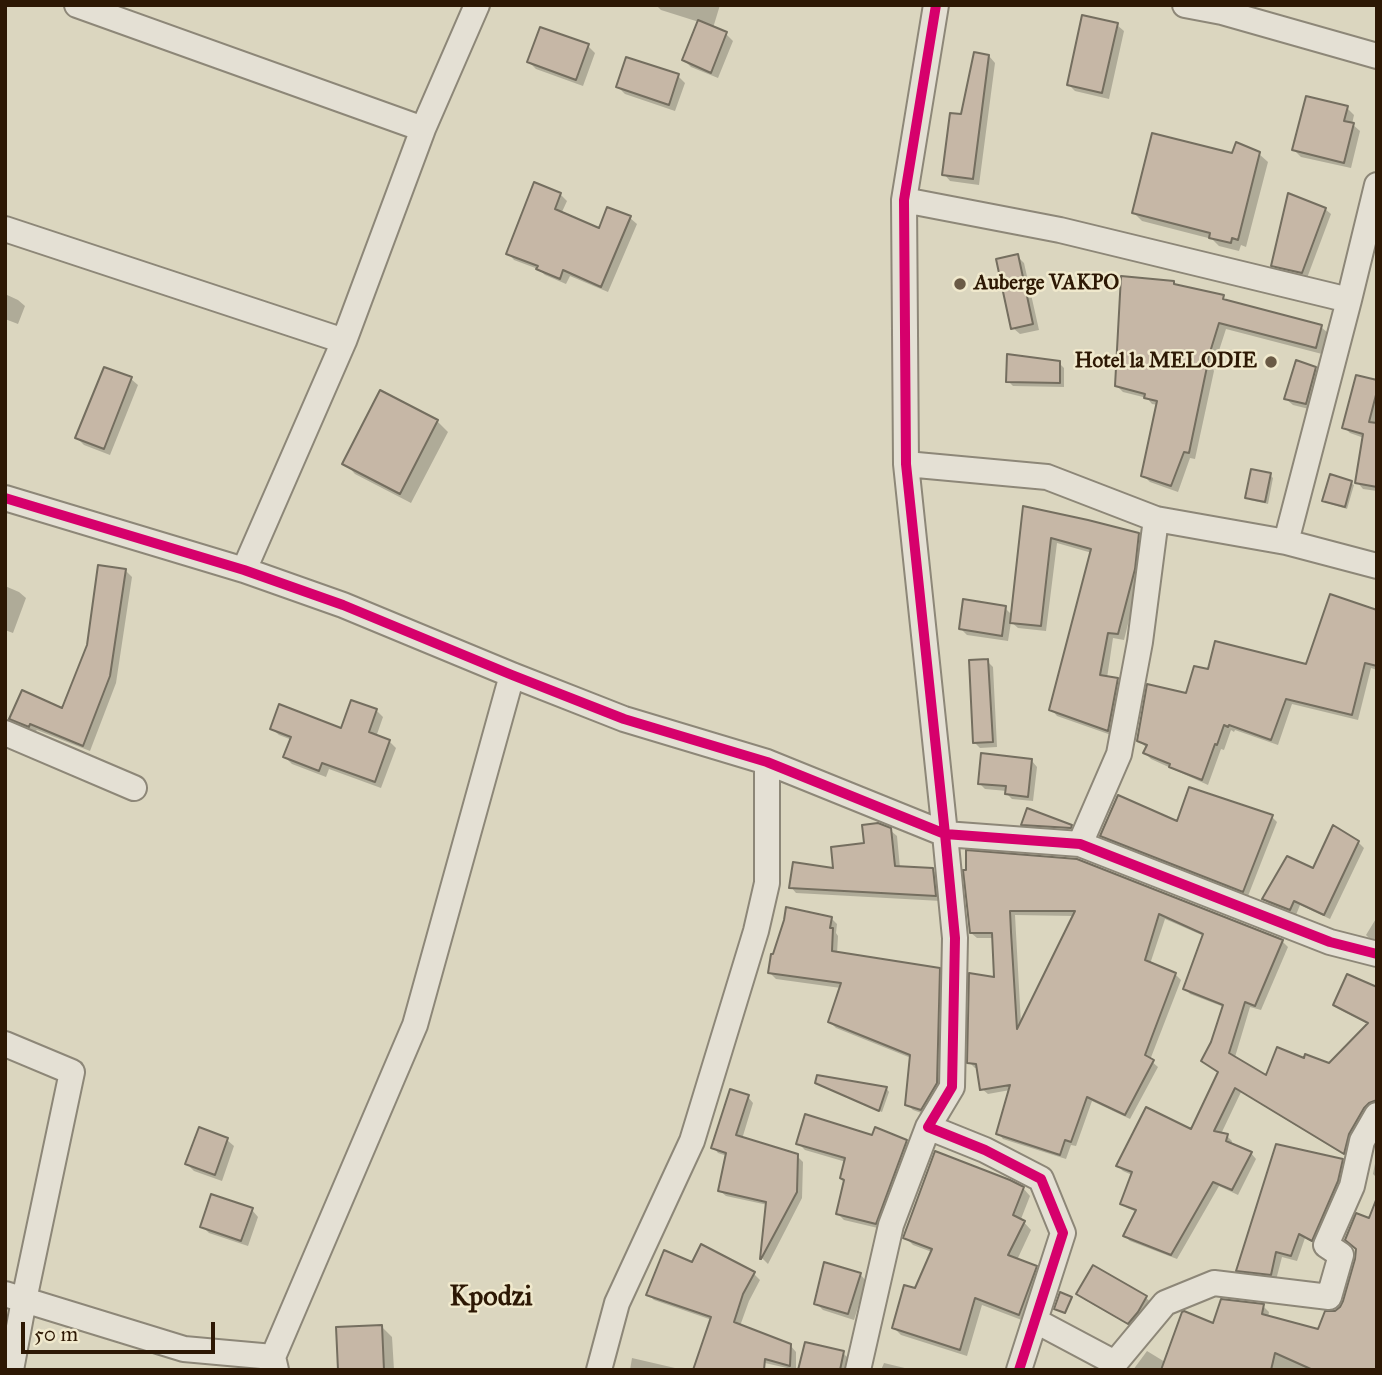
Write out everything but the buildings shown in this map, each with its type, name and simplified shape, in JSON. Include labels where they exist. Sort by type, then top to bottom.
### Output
[{"type":"street","points":[[77,5],[423,129]]},
{"type":"street","points":[[244,570],[344,341],[423,129],[478,5]]},
{"type":"street","points":[[858,1370],[891,1225],[928,1126],[952,1087],[955,938],[906,464],[904,200],[936,5]]},
{"type":"street","points":[[1185,5],[1223,9],[1311,39],[1377,56]]},
{"type":"street","points":[[1286,542],[1377,185]]},
{"type":"street","points":[[904,200],[1060,230],[1349,300]]},
{"type":"street","points":[[5,229],[344,341]]},
{"type":"street","points":[[906,464],[1047,477],[1156,519],[1286,542],[1377,566]]},
{"type":"street","points":[[5,498],[244,570],[343,605],[624,719],[767,762],[945,834],[1080,844],[1330,942],[1377,954]]},
{"type":"street","points":[[1080,844],[1119,754],[1140,642],[1156,519]]},
{"type":"street","points":[[15,1297],[184,1349],[274,1363],[415,1024],[512,675]]},
{"type":"street","points":[[5,733],[134,788]]},
{"type":"street","points":[[599,1370],[617,1303],[692,1141],[756,931],[767,883],[767,762]]},
{"type":"street","points":[[5,1044],[72,1072],[15,1297],[11,1370]]},
{"type":"street","points":[[1036,1321],[1113,1366],[1165,1303],[1214,1283],[1329,1297],[1341,1255],[1326,1245],[1352,1185],[1362,1141],[1377,1115]]},
{"type":"street","points":[[928,1126],[985,1150],[1041,1179],[1063,1233],[1019,1370]]},
{"type":"cycle path","points":[[936,5],[904,200],[906,464],[955,938],[952,1087],[928,1127],[985,1150],[1041,1179],[1063,1233],[1019,1370]]},
{"type":"cycle path","points":[[5,498],[244,570],[343,605],[624,719],[767,762],[945,834],[1080,844],[1330,942],[1377,954]]},
{"type":"place","name":"Auberge VAKPO","points":[[960,284]]},
{"type":"place","name":"Hotel la MELODIE","points":[[1271,362]]},
{"type":"district","name":"Kpodzi","points":[[491,1298]]}]
